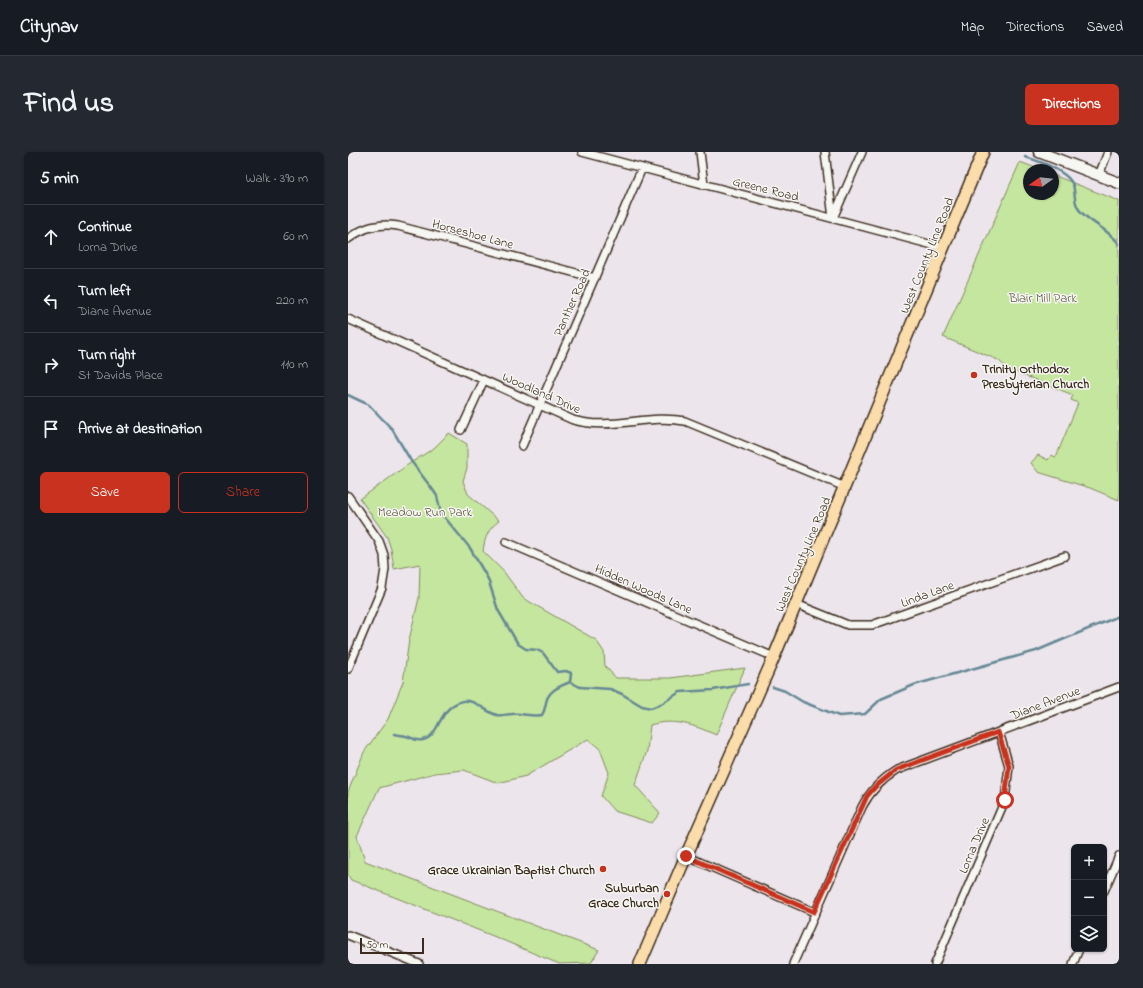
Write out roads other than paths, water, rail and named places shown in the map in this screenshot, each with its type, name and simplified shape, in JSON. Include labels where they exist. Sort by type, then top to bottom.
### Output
[{"type":"main road","name":"West County Line Road","points":[[640,964],[774,657],[983,152]]},
{"type":"main road","points":[[1039,152],[1119,183]]},
{"type":"street","name":"Greene Road","points":[[585,152],[944,248]]},
{"type":"street","points":[[700,152],[704,185]]},
{"type":"street","points":[[825,152],[833,218]]},
{"type":"street","points":[[833,218],[862,152]]},
{"type":"street","points":[[1099,176],[1108,152]]},
{"type":"street","name":"Panther Road","points":[[522,446],[642,168]]},
{"type":"street","name":"Horseshoe Lane","points":[[348,239],[354,234],[372,226],[398,226],[595,278]]},
{"type":"street","name":"Woodland Drive","points":[[348,319],[573,420],[596,425],[662,418],[685,421],[845,487]]},
{"type":"street","points":[[461,430],[484,380]]},
{"type":"street","points":[[348,496],[379,541],[384,555],[386,569],[382,588],[348,669]]},
{"type":"street","name":"Hidden Woods Lane","points":[[506,542],[774,657]]},
{"type":"street","name":"Linda Lane","points":[[796,604],[848,625],[872,625],[1065,556]]},
{"type":"street","name":"Diane Avenue","points":[[793,964],[814,912],[862,807],[875,787],[896,770],[1119,687]]},
{"type":"street","name":"Lorna Drive","points":[[934,964],[1005,800],[1009,766],[998,732]]},
{"type":"street","points":[[686,856],[814,912]]},
{"type":"street","points":[[1107,884],[1119,856]]},
{"type":"street","points":[[348,935],[419,964]]},
{"type":"street","points":[[1073,964],[1078,952]]},
{"type":"waterway","points":[[1025,157],[1039,161],[1062,173],[1068,178],[1072,184],[1076,202],[1080,211],[1111,235],[1119,244]]},
{"type":"waterway","points":[[348,395],[369,405],[392,429],[411,461],[437,496],[441,513],[470,548],[488,579],[498,610],[518,644],[526,649],[537,650],[543,653],[557,672],[566,671],[571,673],[570,682]]},
{"type":"waterway","points":[[773,687],[785,691],[803,702],[839,716],[865,714],[881,699],[914,685],[1036,651],[1119,616]]},
{"type":"waterway","points":[[394,734],[423,740],[433,733],[448,709],[463,701],[472,702],[497,715],[542,715],[547,699],[551,693],[557,688],[570,682],[580,687],[610,689],[622,694],[642,706],[651,708],[661,704],[680,692],[713,690],[748,684]]},
{"type":"place","name":"Trinity Orthodox Presbyterian Church","points":[[974,375]]},
{"type":"place","name":"Grace Ukrainian Baptist Church","points":[[603,869]]},
{"type":"place","name":"Suburban Grace Church","points":[[667,894]]},
{"type":"park label","name":"Blair Mill Park","points":[[1043,297]]},
{"type":"park label","name":"Meadow Run Park","points":[[425,511]]}]
